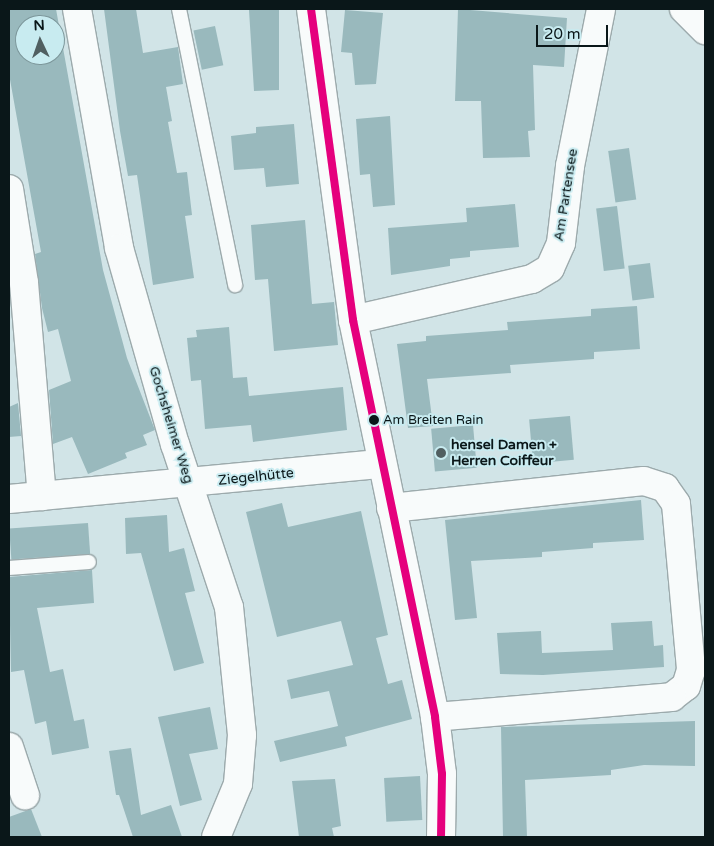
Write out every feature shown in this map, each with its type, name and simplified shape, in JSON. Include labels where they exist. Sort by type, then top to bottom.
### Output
[{"type":"street","name":"Gochsheimer Weg","points":[[77,9],[119,248],[188,484],[229,607],[239,677],[238,784],[216,837]]},
{"type":"street","points":[[311,9],[354,320],[381,464],[435,716],[442,774],[441,837]]},
{"type":"street","name":"Am Partensee","points":[[354,320],[532,279],[550,268],[561,243],[570,166],[601,9]]},
{"type":"street","points":[[684,9],[705,30]]},
{"type":"street","points":[[9,189],[24,283],[42,496]]},
{"type":"street","name":"Ziegelhütte","points":[[9,499],[188,484],[381,464]]},
{"type":"street","points":[[391,508],[644,481],[665,488],[676,504],[691,670],[686,686],[672,697],[435,716]]},
{"type":"street","points":[[9,747],[25,795]]},
{"type":"lane","points":[[180,9],[235,285]]},
{"type":"lane","points":[[9,568],[89,562]]},
{"type":"building","points":[[9,9],[56,9],[57,15],[15,15],[15,65],[65,65],[65,59],[103,270],[127,358],[155,430],[143,435],[147,445],[125,453],[127,458],[88,474],[72,437],[53,444],[49,390],[71,381],[58,329],[48,332],[42,308],[35,254],[41,252],[9,74]]},
{"type":"building","points":[[104,9],[136,9],[143,53],[178,47],[183,84],[166,87],[172,121],[168,122],[177,173],[187,172],[192,215],[185,216],[194,278],[153,285],[137,175],[128,176],[120,131]]},
{"type":"building","points":[[279,9],[279,90],[254,91],[249,10]]},
{"type":"building","points":[[458,9],[567,18],[564,67],[533,65],[535,130],[528,131],[530,157],[483,158],[481,101],[455,101]]},
{"type":"building","points":[[345,10],[383,13],[376,84],[355,85],[352,53],[341,52]]},
{"type":"building","points":[[215,26],[223,65],[202,70],[193,31]]},
{"type":"building","points":[[390,116],[395,205],[373,207],[370,174],[360,175],[356,119]]},
{"type":"building","points":[[294,124],[299,184],[266,187],[264,168],[234,170],[231,136],[256,133],[256,127]]},
{"type":"building","points":[[629,148],[636,199],[615,202],[608,151]]},
{"type":"building","points":[[515,204],[519,247],[470,251],[470,257],[450,259],[450,266],[391,275],[388,228],[467,222],[466,208]]},
{"type":"building","points":[[617,206],[625,269],[604,271],[596,209]]},
{"type":"building","points":[[305,220],[312,304],[334,302],[338,345],[274,351],[268,279],[255,280],[251,225]]},
{"type":"building","points":[[650,263],[654,298],[632,300],[628,266]]},
{"type":"building","points":[[637,306],[640,349],[594,352],[594,359],[510,365],[511,373],[427,379],[433,426],[408,428],[397,344],[426,341],[426,336],[508,330],[507,322],[591,316],[591,309]]},
{"type":"building","points":[[229,327],[233,378],[247,377],[249,396],[343,387],[347,430],[253,442],[251,425],[205,429],[201,380],[191,381],[187,338],[197,337],[196,330]]},
{"type":"building","points":[[18,403],[21,436],[9,437],[9,407]]},
{"type":"building","points":[[570,416],[574,460],[533,463],[529,420]]},
{"type":"building","points":[[473,425],[477,468],[435,471],[431,429]]},
{"type":"building","points":[[641,500],[644,540],[593,543],[593,548],[542,552],[542,557],[471,561],[477,618],[455,620],[445,520]]},
{"type":"building","points":[[282,503],[288,527],[361,511],[388,635],[376,638],[388,684],[402,680],[412,719],[345,737],[347,746],[280,762],[274,741],[338,726],[329,691],[291,699],[287,680],[353,665],[341,621],[277,637],[246,512]]},
{"type":"building","points":[[167,515],[169,552],[184,548],[195,591],[185,593],[204,663],[174,671],[141,553],[126,554],[125,518]]},
{"type":"building","points":[[88,523],[90,554],[11,559],[9,529]]},
{"type":"building","points":[[92,570],[94,603],[37,608],[50,672],[63,669],[74,721],[84,719],[89,748],[52,755],[46,721],[35,724],[24,670],[11,672],[9,577]]},
{"type":"building","points":[[652,621],[654,646],[663,645],[664,667],[543,675],[500,674],[497,633],[541,631],[542,653],[613,650],[611,623]]},
{"type":"building","points":[[210,707],[218,749],[189,754],[202,800],[180,806],[158,717]]},
{"type":"building","points":[[695,721],[695,766],[644,765],[611,770],[611,775],[525,780],[527,837],[503,837],[501,727]]},
{"type":"building","points":[[131,748],[141,815],[171,805],[182,837],[133,837],[119,795],[116,795],[109,751]]},
{"type":"building","points":[[420,776],[422,820],[386,822],[384,778]]},
{"type":"building","points":[[335,779],[341,826],[332,828],[334,837],[299,837],[292,781]]},
{"type":"building","points":[[31,809],[42,837],[9,837],[9,817]]},
{"type":"transit line","points":[[311,9],[353,320],[435,717],[442,774],[441,837]]},
{"type":"place","name":"Am Breiten Rain","points":[[374,420]]},
{"type":"place","name":"hensel Damen + Herren Coiffeur","points":[[441,453]]}]
